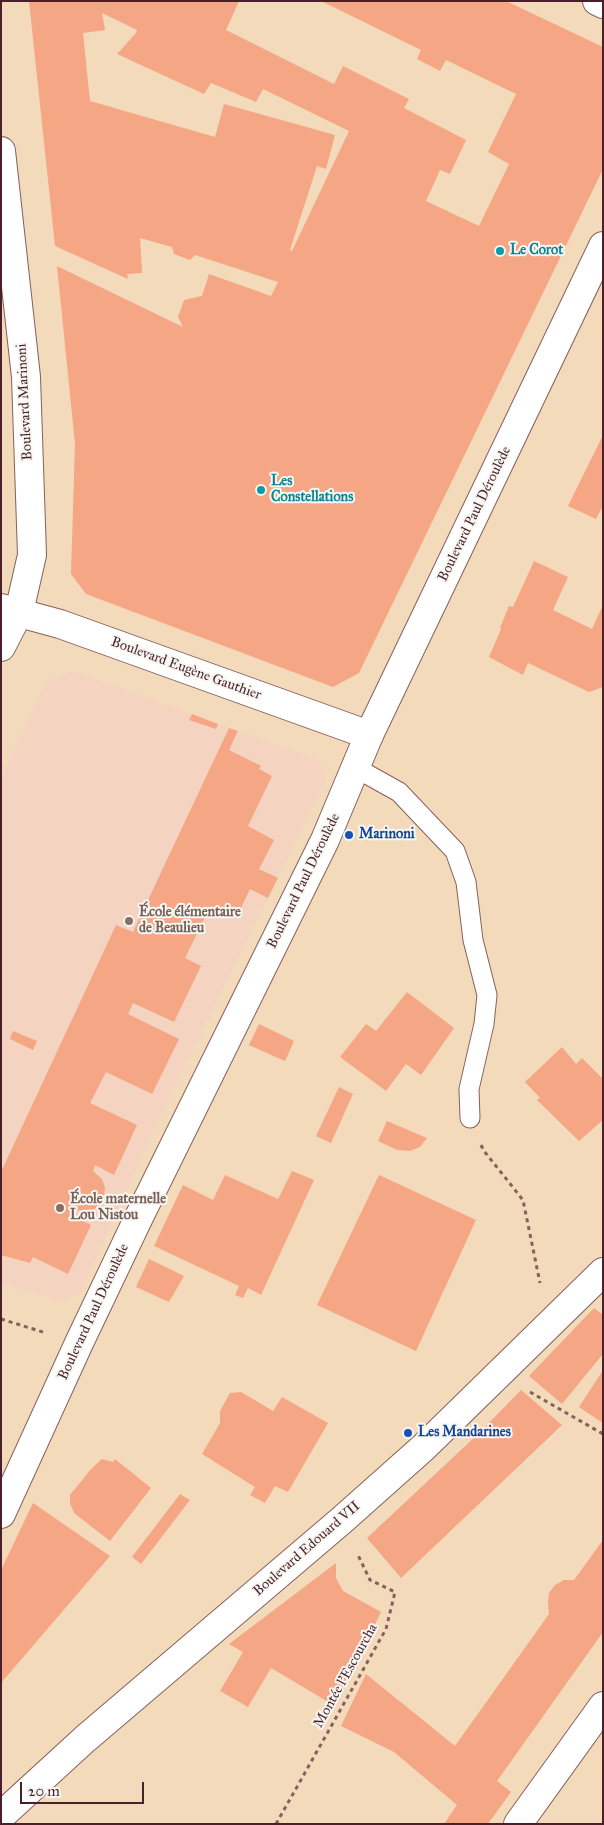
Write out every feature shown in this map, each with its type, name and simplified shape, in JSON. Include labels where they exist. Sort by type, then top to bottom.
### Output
[{"type":"street","points":[[597,1],[603,4]]},
{"type":"street","name":"Boulevard Marinoni","points":[[1,152],[26,377],[32,555],[10,610],[1,648]]},
{"type":"street","name":"Boulevard Paul Déroulède","points":[[1,1514],[138,1219],[325,840],[369,735],[603,246]]},
{"type":"street","name":"Boulevard Eugène Gauthier","points":[[10,610],[60,624],[369,735]]},
{"type":"street","name":"Boulevard Edouard VII","points":[[1,1816],[85,1739],[342,1520],[424,1447],[603,1272]]},
{"type":"street","points":[[518,1824],[603,1706]]},
{"type":"lane","points":[[356,768],[399,792],[455,851],[466,882],[473,940],[487,995],[484,1024],[469,1090],[470,1118]]},
{"type":"path","points":[[470,1118],[484,1151],[523,1200],[541,1287]]},
{"type":"path","points":[[1,1318],[79,1343]]},
{"type":"path","points":[[504,1368],[528,1391],[603,1434]]},
{"type":"path","name":"Montée l'Escourcha","points":[[276,1824],[386,1628],[395,1592],[370,1580],[342,1520]]},
{"type":"shaded area","name":"École élémentaire de Beaulieu","points":[[72,671],[319,760],[325,781],[153,1132],[81,1292],[62,1301],[1,1283],[1,778],[46,683]]},
{"type":"building","points":[[29,1],[239,1],[226,30],[334,84],[343,66],[409,99],[404,108],[466,140],[450,174],[440,170],[426,201],[479,226],[509,164],[488,152],[516,94],[446,60],[440,71],[417,59],[421,50],[321,1],[506,1],[603,47],[603,169],[359,673],[333,687],[86,594],[71,574],[75,444],[57,266],[183,327],[178,317],[184,300],[202,296],[209,274],[271,296],[278,282],[195,255],[190,260],[174,254],[172,247],[140,238],[142,273],[127,274],[128,279],[55,246]],"holes":[[[102,13],[137,30],[117,54],[204,94],[211,83],[256,102],[263,89],[349,131],[292,251],[290,250],[317,166],[326,169],[335,135],[224,104],[215,137],[90,101],[83,33],[105,30]]]},
{"type":"building","points":[[603,435],[603,506],[596,519],[568,506]]},
{"type":"building","points":[[534,561],[568,577],[553,610],[592,629],[603,605],[603,687],[589,692],[528,663],[523,675],[489,657],[509,606],[513,607]]},
{"type":"building","points":[[192,714],[218,724],[216,729],[189,720]]},
{"type":"building","points":[[229,728],[238,731],[229,750],[261,766],[259,769],[272,776],[248,826],[274,840],[259,869],[278,878],[268,898],[250,889],[236,918],[210,907],[185,958],[201,966],[174,1022],[133,1003],[128,1014],[179,1039],[152,1094],[106,1072],[90,1103],[137,1125],[114,1175],[95,1165],[93,1171],[102,1179],[105,1188],[104,1196],[96,1208],[89,1211],[75,1210],[72,1216],[91,1225],[68,1274],[33,1257],[30,1263],[1,1255],[1,1172],[116,925],[133,932]]},
{"type":"building","points":[[407,992],[454,1028],[421,1075],[406,1064],[386,1091],[340,1057],[366,1024],[376,1031]]},
{"type":"building","points":[[259,1024],[294,1041],[285,1061],[249,1045]]},
{"type":"building","points":[[13,1031],[37,1041],[33,1050],[10,1039]]},
{"type":"building","points":[[562,1047],[576,1064],[582,1058],[603,1079],[603,1120],[579,1141],[537,1100],[540,1098],[525,1082]]},
{"type":"building","points":[[339,1087],[353,1094],[331,1143],[316,1136]]},
{"type":"building","points":[[387,1121],[427,1138],[420,1147],[410,1151],[397,1150],[378,1141]]},
{"type":"building","points":[[292,1171],[314,1180],[261,1295],[248,1288],[243,1298],[235,1295],[239,1286],[154,1246],[183,1185],[213,1200],[225,1175],[278,1199]]},
{"type":"building","points":[[379,1175],[476,1220],[416,1351],[317,1305]]},
{"type":"building","points":[[149,1259],[184,1276],[169,1302],[136,1287]]},
{"type":"building","points":[[594,1308],[603,1315],[603,1354],[562,1404],[529,1376]]},
{"type":"building","points":[[603,1370],[603,1423],[579,1407]]},
{"type":"building","points":[[521,1390],[562,1425],[401,1578],[367,1538],[478,1434]]},
{"type":"building","points":[[241,1392],[273,1411],[282,1397],[328,1423],[288,1492],[275,1486],[265,1503],[250,1495],[255,1487],[202,1454],[220,1423],[220,1411],[230,1393]]},
{"type":"building","points":[[102,1459],[113,1462],[115,1459],[151,1488],[110,1541],[74,1513],[70,1503],[70,1495]]},
{"type":"building","points":[[180,1494],[190,1500],[141,1564],[132,1557]]},
{"type":"building","points":[[33,1503],[110,1556],[1,1683],[1,1570]]},
{"type":"building","points":[[603,1540],[603,1632],[497,1781],[511,1792],[488,1824],[444,1824],[457,1805],[394,1752],[341,1726],[366,1674],[455,1746],[549,1614],[549,1593],[555,1585],[564,1580],[574,1580]]},
{"type":"building","points":[[336,1563],[336,1578],[343,1591],[381,1612],[335,1706],[271,1668],[248,1707],[220,1691],[243,1652],[229,1644]]},
{"type":"place","name":"Le Corot","points":[[500,251]]},
{"type":"place","name":"Les Constellations","points":[[261,490]]},
{"type":"place","name":"Marinoni","points":[[349,835]]},
{"type":"place","name":"École élémentaire de Beaulieu","points":[[129,921]]},
{"type":"place","name":"École maternelle Lou Nistou","points":[[60,1208]]},
{"type":"place","name":"Les Mandarines","points":[[408,1433]]}]
